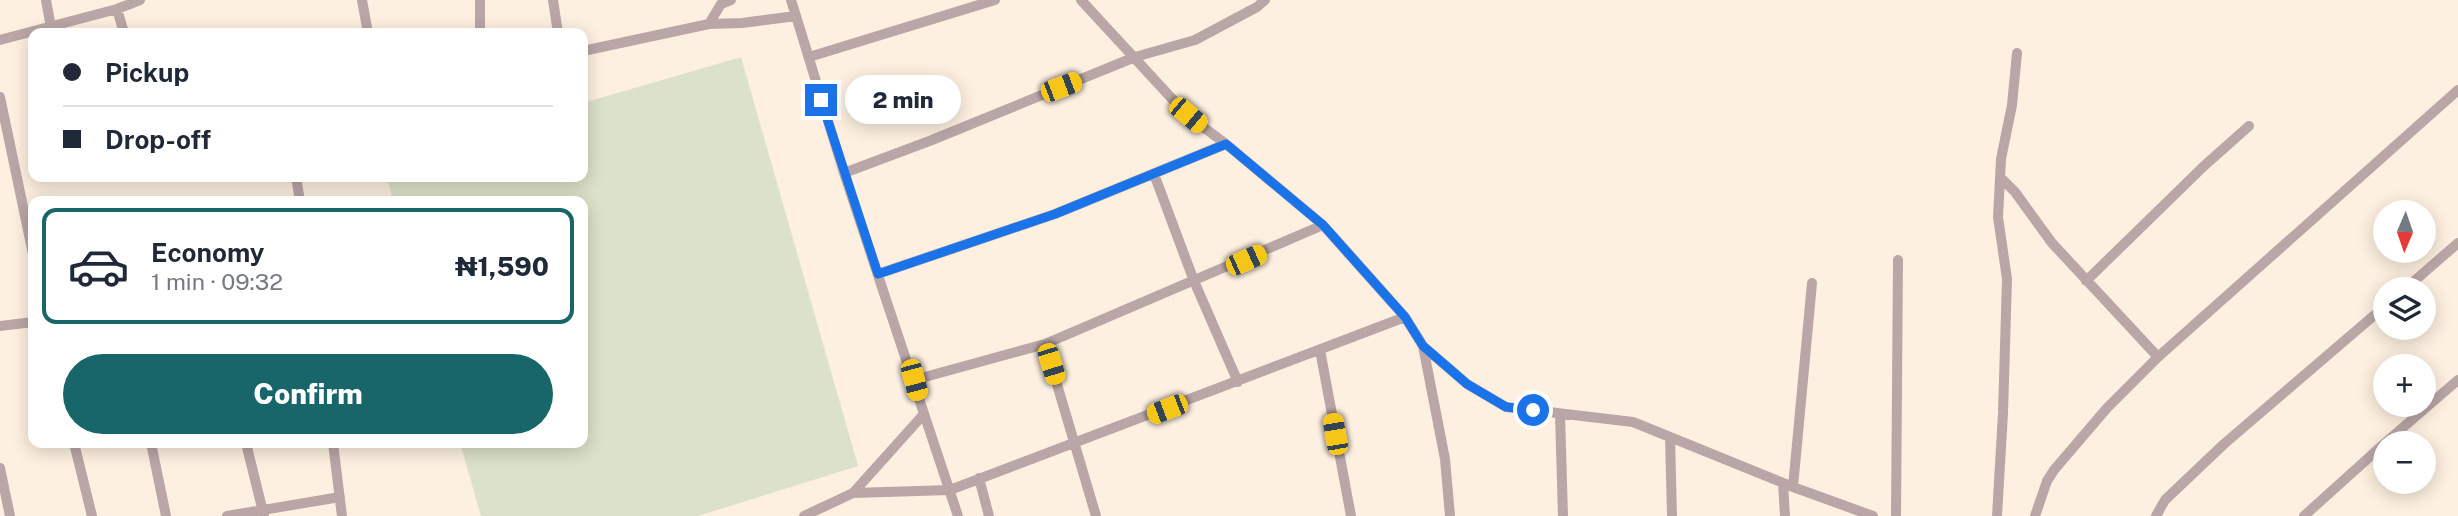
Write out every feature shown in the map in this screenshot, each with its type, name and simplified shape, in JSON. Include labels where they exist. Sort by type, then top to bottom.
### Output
[{"type":"street","points":[[46,0],[51,28]]},
{"type":"street","points":[[57,28],[140,0]]},
{"type":"street","points":[[362,0],[367,28]]},
{"type":"street","points":[[480,0],[480,28]]},
{"type":"street","points":[[554,0],[557,28]]},
{"type":"street","points":[[709,24],[721,4],[730,0]]},
{"type":"street","points":[[791,0],[844,173],[958,516]]},
{"type":"street","points":[[809,57],[995,0]]},
{"type":"street","points":[[844,173],[1135,57],[1195,40],[1257,7],[1265,0]]},
{"type":"street","points":[[1084,1],[1188,115],[1323,225],[1405,317],[1423,346],[1467,384],[1506,407],[1633,422],[1872,516]]},
{"type":"street","points":[[117,9],[123,28]]},
{"type":"street","points":[[588,50],[709,24],[796,16]]},
{"type":"street","points":[[0,40],[28,35]]},
{"type":"street","points":[[1997,516],[2007,279],[1998,217],[2000,177],[2017,53]]},
{"type":"street","points":[[2035,516],[2054,470],[2107,408],[2158,356],[2458,90]]},
{"type":"street","points":[[0,97],[28,226]]},
{"type":"street","points":[[2086,281],[2249,126]]},
{"type":"street","points":[[878,274],[1055,214],[1226,144]]},
{"type":"street","points":[[1154,174],[1194,281],[1238,382]]},
{"type":"street","points":[[2000,177],[2015,192],[2052,243],[2158,356]]},
{"type":"street","points":[[914,380],[1045,344],[1323,225]]},
{"type":"street","points":[[2419,277],[2458,243]]},
{"type":"street","points":[[1896,516],[1898,260]]},
{"type":"street","points":[[1785,516],[1812,283]]},
{"type":"street","points":[[2156,516],[2165,500],[2224,444],[2373,316]]},
{"type":"street","points":[[853,493],[950,490],[1405,317]]},
{"type":"street","points":[[0,326],[28,323]]},
{"type":"street","points":[[1045,344],[1096,516]]},
{"type":"street","points":[[1423,346],[1445,458],[1450,516]]},
{"type":"street","points":[[1320,350],[1351,516]]},
{"type":"street","points":[[2399,431],[2458,380]]},
{"type":"street","points":[[1560,414],[1563,516]]},
{"type":"street","points":[[804,516],[853,493],[923,415]]},
{"type":"street","points":[[1670,437],[1672,516]]},
{"type":"street","points":[[75,448],[92,516]]},
{"type":"street","points":[[152,448],[166,516]]},
{"type":"street","points":[[247,448],[263,513]]},
{"type":"street","points":[[334,448],[342,516]]},
{"type":"street","points":[[2304,516],[2373,454]]},
{"type":"street","points":[[0,468],[10,516]]},
{"type":"street","points":[[979,478],[989,516]]},
{"type":"street","points":[[227,516],[263,513],[340,497]]},
{"type":"green space","points":[[741,57],[858,466],[698,516],[481,516],[461,448],[588,448],[588,196],[392,196],[388,182],[588,182],[588,102]]},
{"type":"route","points":[[821,100],[878,274],[1055,214],[1226,144],[1323,225],[1405,317],[1423,346],[1467,384],[1506,407],[1533,410]]}]
